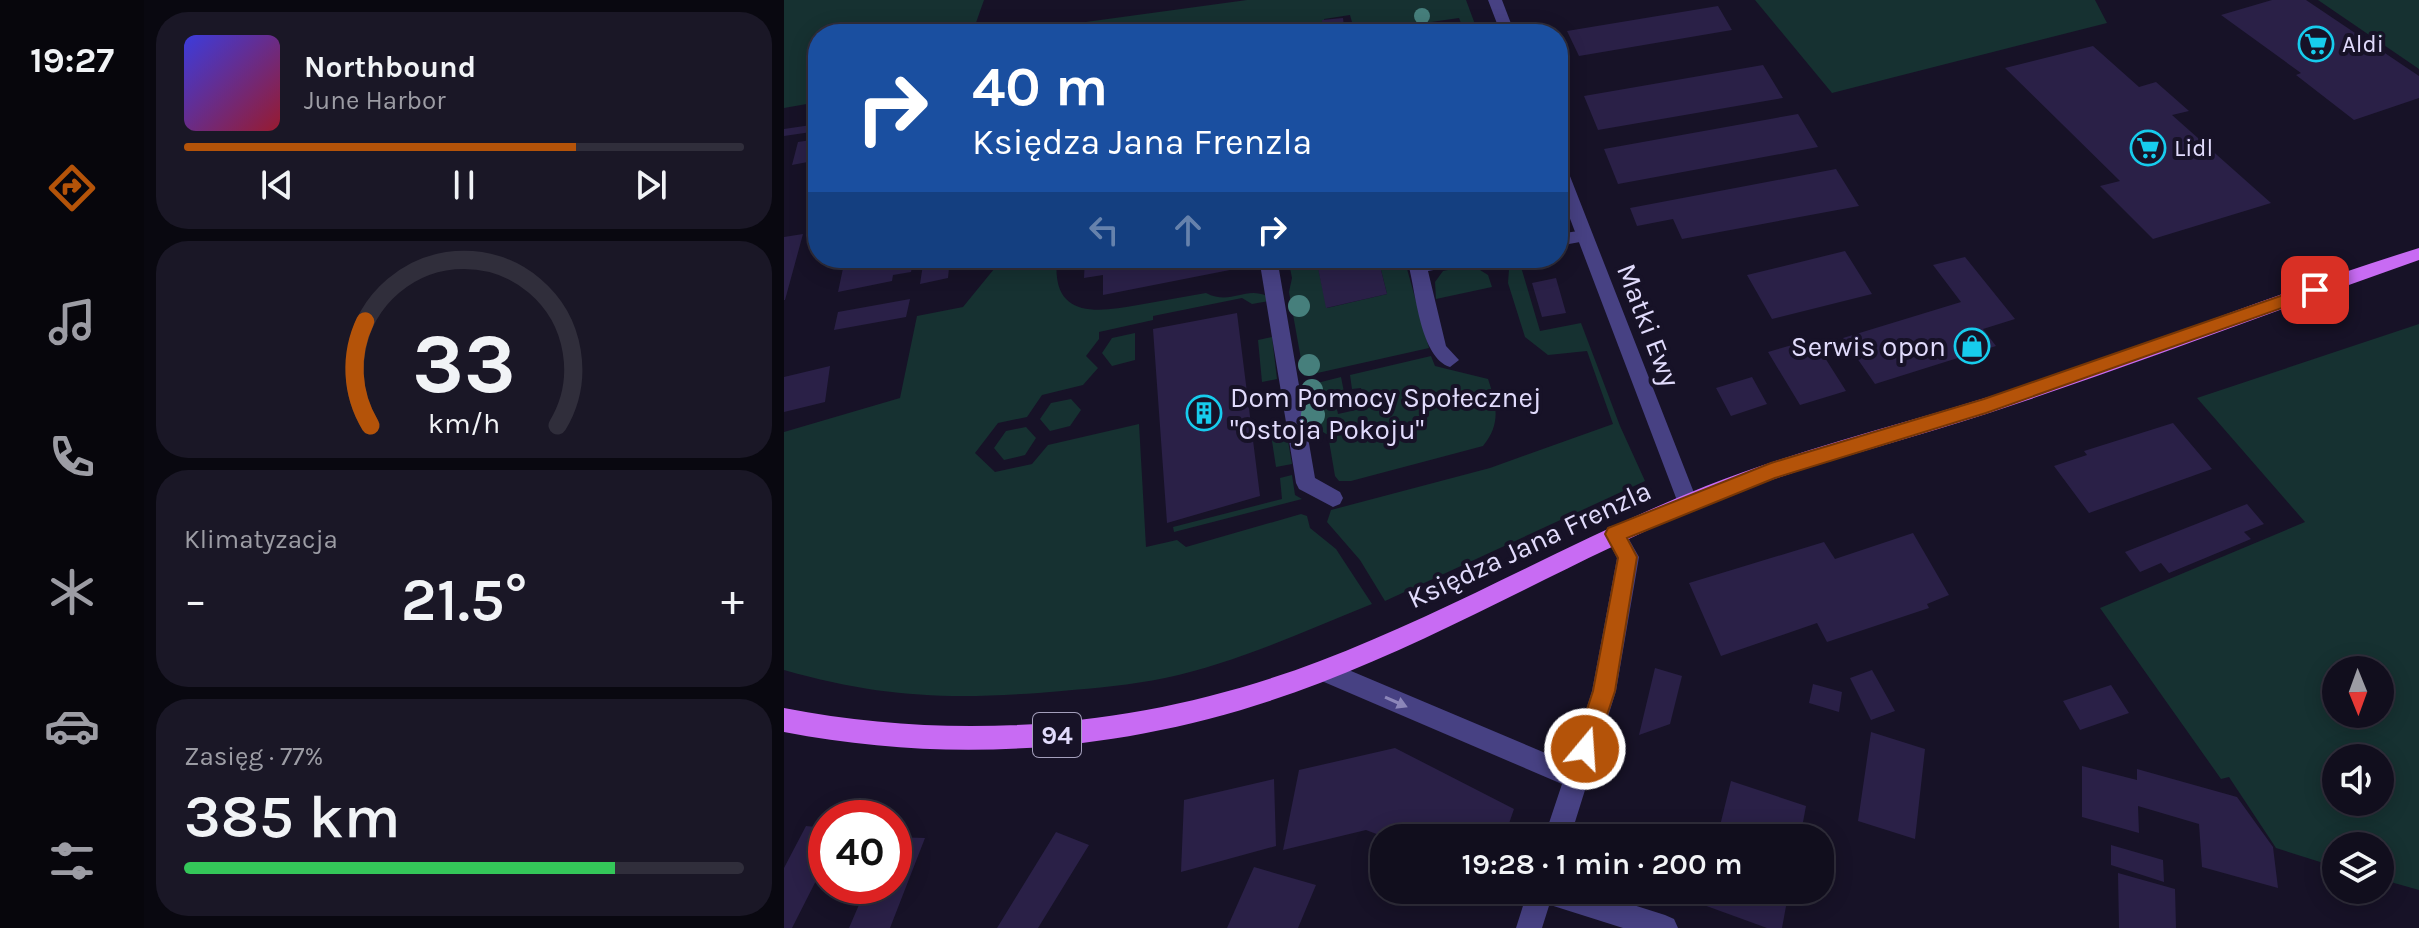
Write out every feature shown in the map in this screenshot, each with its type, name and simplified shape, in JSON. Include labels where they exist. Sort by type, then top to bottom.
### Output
[{"type":"main road","name":"Księdza Jana Frenzla","points":[[784,720],[879,737],[946,742],[1023,739],[1118,727],[1191,711],[1325,671],[1615,534],[1771,471],[1986,406],[2419,254]]},
{"type":"street","points":[[1495,0],[1504,24]]},
{"type":"street","name":"Matki Ewy","points":[[1568,192],[1688,503]]},
{"type":"street","points":[[1568,239],[1585,236]]},
{"type":"street","points":[[1270,268],[1306,483],[1333,498]]},
{"type":"street","points":[[1418,268],[1438,350],[1450,360]]},
{"type":"street","points":[[1561,824],[1604,691],[1628,557],[1615,534]]},
{"type":"street","points":[[1325,671],[1576,778]]},
{"type":"street","points":[[1529,928],[1537,904]]},
{"type":"street","points":[[1587,904],[1665,928]]},
{"type":"green space","points":[[784,0],[984,0],[976,24],[808,24],[808,104],[784,108]]},
{"type":"green space","points":[[1247,0],[1466,0],[1475,24],[1461,24],[1459,18],[1417,24],[1352,24],[1350,15],[1324,19],[1325,24],[1071,24]]},
{"type":"green space","points":[[1755,0],[2095,0],[2107,23],[1832,93]]},
{"type":"green space","points":[[2318,0],[2419,0],[2419,69]]},
{"type":"green space","points":[[995,268],[1057,268],[1061,292],[1079,307],[1092,309],[1122,308],[1206,293],[1223,298],[1251,293],[1267,296],[1269,301],[1252,304],[1242,298],[1153,316],[1153,320],[1099,332],[1099,339],[1086,356],[1098,368],[1083,385],[1042,395],[1027,417],[998,423],[975,453],[995,472],[1032,464],[1048,445],[1139,424],[1146,547],[1177,540],[1186,547],[1301,514],[1307,516],[1310,528],[1336,549],[1372,604],[1218,664],[1165,678],[1114,686],[989,696],[922,695],[856,687],[784,670],[784,432],[900,398],[917,316],[963,307]]},
{"type":"green space","points":[[1290,268],[1318,268],[1327,308],[1387,294],[1380,268],[1407,268],[1429,348],[1304,376],[1289,292],[1292,278]]},
{"type":"green space","points":[[1477,268],[1488,275],[1492,287],[1436,299],[1435,282],[1443,271]]},
{"type":"green space","points":[[1521,268],[1540,331],[1581,323],[1620,426],[1645,481],[1385,601],[1360,560],[1327,522],[1331,510],[1490,468],[1613,424],[1587,351],[1548,355],[1525,337],[1508,283],[1509,269]]},
{"type":"green space","points":[[2419,324],[2419,890],[2394,883],[2394,832],[2322,832],[2322,863],[2276,848],[2229,777],[2221,779],[2100,608],[2305,522],[2197,398]]},
{"type":"green space","points":[[1135,333],[1135,360],[1112,366],[1102,353],[1112,338]]},
{"type":"green space","points":[[1272,337],[1277,379],[1262,382],[1258,340]]},
{"type":"green space","points":[[1431,356],[1435,366],[1488,379],[1496,414],[1489,438],[1483,446],[1351,481],[1339,481],[1335,476],[1328,435],[1311,425],[1309,411],[1336,404],[1338,414],[1365,408],[1361,388],[1352,389],[1350,375]]},
{"type":"green space","points":[[1341,377],[1344,392],[1336,394],[1336,398],[1308,404],[1305,386]]},
{"type":"green space","points":[[1071,399],[1081,410],[1070,426],[1050,431],[1040,419],[1051,403]]},
{"type":"green space","points":[[1285,424],[1292,464],[1276,467],[1270,428]]},
{"type":"green space","points":[[1026,427],[1036,438],[1025,455],[1004,460],[994,448],[1006,431]]},
{"type":"green space","points":[[1292,475],[1295,495],[1302,499],[1174,532],[1173,527],[1282,499],[1280,478]]},
{"type":"building","name":"Aldi","points":[[2272,0],[2306,0],[2419,76],[2419,98],[2354,120],[2296,75],[2301,73],[2221,15]]},
{"type":"building","points":[[1718,6],[1732,30],[1579,56],[1568,31]]},
{"type":"building","points":[[1343,18],[1344,24],[1322,24],[1322,20]]},
{"type":"building","name":"Lidl","points":[[2093,46],[2139,87],[2156,82],[2189,111],[2172,115],[2271,203],[2153,239],[2100,186],[2120,181],[2005,68]]},
{"type":"building","points":[[1763,65],[1783,98],[1598,130],[1584,96]]},
{"type":"building","points":[[1798,114],[1818,147],[1618,184],[1604,149]]},
{"type":"building","points":[[808,125],[808,132],[784,136],[784,129]]},
{"type":"building","points":[[808,140],[808,162],[792,165],[798,142]]},
{"type":"building","points":[[1836,169],[1859,206],[1682,239],[1673,219],[1637,226],[1630,208]]},
{"type":"building","points":[[803,234],[785,300],[784,300],[784,237]]},
{"type":"building","points":[[1845,251],[1872,294],[1772,319],[1747,275]]},
{"type":"building","points":[[1965,257],[2015,319],[1983,329],[1996,346],[1875,384],[1843,338],[1961,302],[1933,265]]},
{"type":"building","points":[[843,268],[912,268],[911,272],[893,275],[892,281],[838,292]]},
{"type":"building","points":[[922,268],[949,268],[948,278],[920,284]]},
{"type":"building","points":[[1084,268],[1240,268],[1103,295],[1103,275],[1084,278]]},
{"type":"building","points":[[1318,268],[1380,268],[1387,294],[1326,308]]},
{"type":"building","points":[[1556,278],[1566,313],[1542,317],[1532,283]]},
{"type":"building","points":[[910,299],[906,317],[834,330],[838,312]]},
{"type":"building","name":"Dom Pomocy Społecznej \"Ostoja Pokoju\"","points":[[1237,313],[1260,496],[1167,523],[1153,329]]},
{"type":"building","points":[[1813,339],[1846,391],[1800,405],[1768,352]]},
{"type":"building","points":[[830,366],[825,402],[784,412],[784,377]]},
{"type":"building","points":[[1752,377],[1767,404],[1731,416],[1716,388]]},
{"type":"building","points":[[2173,423],[2212,469],[2089,513],[2054,466],[2087,455],[2084,451]]},
{"type":"building","points":[[2247,504],[2264,524],[2244,532],[2251,539],[2169,573],[2161,563],[2140,572],[2125,552]]},
{"type":"building","points":[[1913,533],[1949,595],[1927,604],[1929,608],[1827,642],[1817,623],[1721,656],[1689,583],[1824,542],[1835,559]]},
{"type":"building","points":[[1655,668],[1682,676],[1670,724],[1639,735]]},
{"type":"building","points":[[1872,670],[1895,711],[1871,720],[1850,678]]},
{"type":"building","points":[[1813,684],[1842,692],[1839,712],[1809,703]]},
{"type":"building","points":[[2111,685],[2129,713],[2080,730],[2063,701]]},
{"type":"building","points":[[1871,732],[1925,749],[1915,839],[1858,821]]},
{"type":"building","points":[[1395,748],[1514,809],[1509,824],[1370,824],[1370,832],[1283,850],[1299,770]]},
{"type":"building","points":[[2082,766],[2137,780],[2137,769],[2237,797],[2273,847],[2278,888],[2202,867],[2199,824],[2138,806],[2139,833],[2082,817]]},
{"type":"building","points":[[1274,779],[1276,846],[1181,872],[1184,800]]},
{"type":"building","points":[[1731,781],[1806,806],[1803,824],[1720,824]]},
{"type":"building","points":[[808,826],[808,896],[792,928],[784,928],[784,868]]},
{"type":"building","points":[[1056,832],[1089,845],[1038,928],[997,928]]},
{"type":"building","points":[[912,838],[925,838],[912,871]]},
{"type":"building","points":[[2111,845],[2163,860],[2164,882],[2111,865]]},
{"type":"building","points":[[1254,867],[1316,885],[1298,928],[1227,928]]},
{"type":"building","points":[[2118,873],[2175,889],[2176,928],[2119,928]]},
{"type":"building","points":[[859,904],[899,904],[890,928],[849,928]]},
{"type":"building","points":[[1701,904],[1786,904],[1782,928],[1767,928]]},
{"type":"place","name":"Aldi","points":[[2316,44]]},
{"type":"place","name":"Lidl","points":[[2148,148]]},
{"type":"place","name":"Serwis opon","points":[[1972,346]]},
{"type":"place","name":"Dom Pomocy Społecznej \"Ostoja Pokoju\"","points":[[1204,413]]},
{"type":"route","points":[[1585,749],[1604,691],[1628,557],[1615,534],[1771,471],[1986,406],[2315,290]]}]
